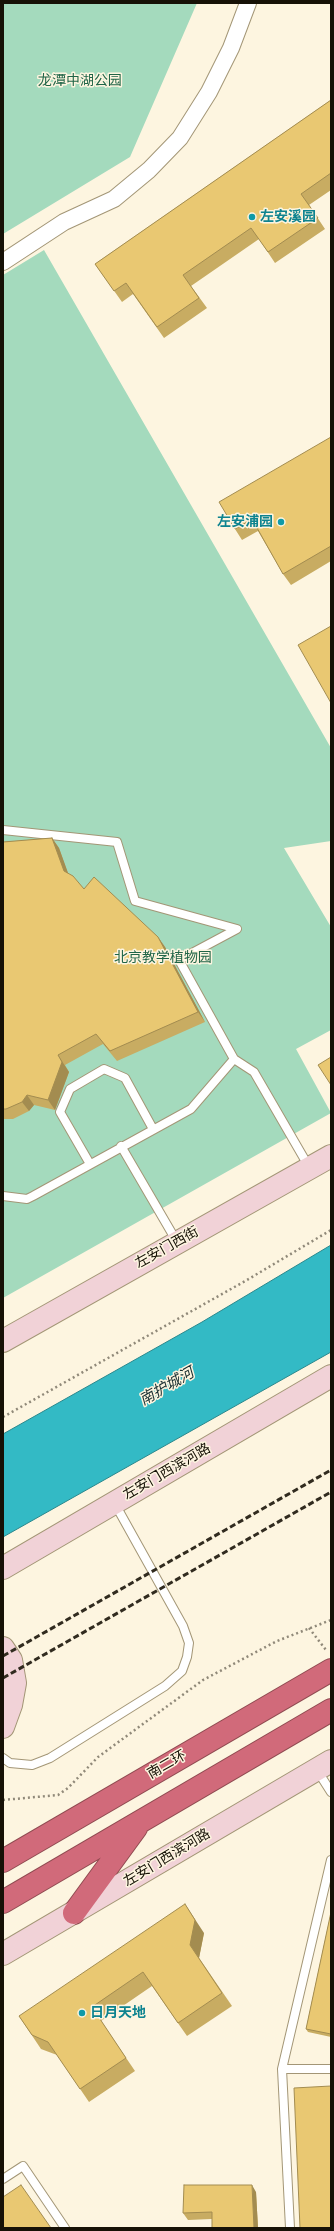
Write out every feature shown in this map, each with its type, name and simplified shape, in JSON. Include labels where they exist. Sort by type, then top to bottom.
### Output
[{"type":"highway","name":"南二环","points":[[3,1861],[328,1660]]},
{"type":"highway","points":[[3,1902],[331,1710]]},
{"type":"highway","points":[[74,1913],[142,1821]]},
{"type":"street","points":[[3,262],[64,222],[114,199],[149,170],[165,154],[180,138],[209,92],[231,48],[248,3]]},
{"type":"street","name":"左安门西街","points":[[3,1341],[176,1242],[331,1156]]},
{"type":"street","name":"左安门西滨河路","points":[[3,1568],[331,1376]]},
{"type":"street","points":[[3,1648],[11,1660],[15,1683],[11,1706],[3,1727]]},
{"type":"street","name":"左安门西滨河路","points":[[3,1954],[324,1765]]},
{"type":"lane","points":[[3,830],[117,842],[135,901],[236,929],[179,960],[234,1059],[254,1072],[310,1168]]},
{"type":"lane","points":[[3,1196],[27,1199],[121,1146],[191,1109],[234,1059]]},
{"type":"lane","points":[[90,1164],[60,1112],[70,1089],[104,1069],[126,1078],[153,1129]]},
{"type":"lane","points":[[121,1146],[176,1242]]},
{"type":"lane","points":[[3,1758],[10,1763],[32,1765],[50,1758],[164,1686],[182,1672],[187,1657],[189,1643],[183,1626],[115,1503]]},
{"type":"lane","points":[[324,1765],[331,1792]]},
{"type":"lane","points":[[290,2228],[282,2069],[331,1860]]},
{"type":"lane","points":[[282,2069],[331,2069]]},
{"type":"lane","points":[[3,2179],[23,2166],[65,2228]]},
{"type":"path","points":[[3,1417],[247,1280],[331,1230]]},
{"type":"path","points":[[3,1800],[58,1795],[68,1788],[98,1757],[203,1680],[276,1641],[331,1620]]},
{"type":"path","points":[[309,1628],[328,1660]]},
{"type":"green space","name":"龙潭中湖公园","points":[[3,3],[197,3],[130,157],[3,234]]},
{"type":"green space","name":"北京教学植物园","points":[[44,250],[331,748],[331,841],[284,848],[331,927],[331,1030],[296,1049],[331,1113],[3,1298],[3,275]]},
{"type":"water","name":"南护城河","points":[[331,1245],[331,1352],[3,1537],[3,1434],[202,1322]]},
{"type":"building","name":"左安溪园","points":[[331,100],[331,173],[301,194],[318,218],[268,252],[251,228],[183,275],[199,298],[157,327],[126,283],[114,291],[95,264]]},
{"type":"building","name":"左安浦园","points":[[331,437],[331,546],[283,574],[252,519],[235,529],[219,502]]},
{"type":"building","points":[[331,626],[331,703],[298,645]]},
{"type":"building","points":[[52,838],[64,871],[73,876],[84,889],[94,877],[158,937],[198,1012],[110,1051],[96,1034],[58,1055],[62,1062],[48,1100],[27,1095],[22,1102],[3,1109],[3,842]]},
{"type":"building","points":[[331,1057],[331,1085],[318,1065]]},
{"type":"building","name":"日月天地","points":[[185,1904],[195,1920],[190,1945],[222,1993],[178,2023],[143,1972],[92,2007],[126,2058],[80,2089],[48,2042],[32,2035],[19,2016]]},
{"type":"building","points":[[331,1912],[331,2034],[306,2029]]},
{"type":"building","points":[[331,2086],[331,2228],[300,2228],[294,2088]]},
{"type":"building","points":[[21,2185],[51,2228],[3,2228],[3,2197]]},
{"type":"building","points":[[184,2185],[252,2185],[254,2228],[212,2228],[212,2212],[183,2213]]},
{"type":"railway","points":[[3,1656],[331,1470]]},
{"type":"railway","points":[[3,1678],[331,1492]]},
{"type":"place","name":"左安溪园","points":[[252,217]]},
{"type":"place","name":"左安浦园","points":[[281,522]]},
{"type":"place","name":"日月天地","points":[[82,2013]]}]
